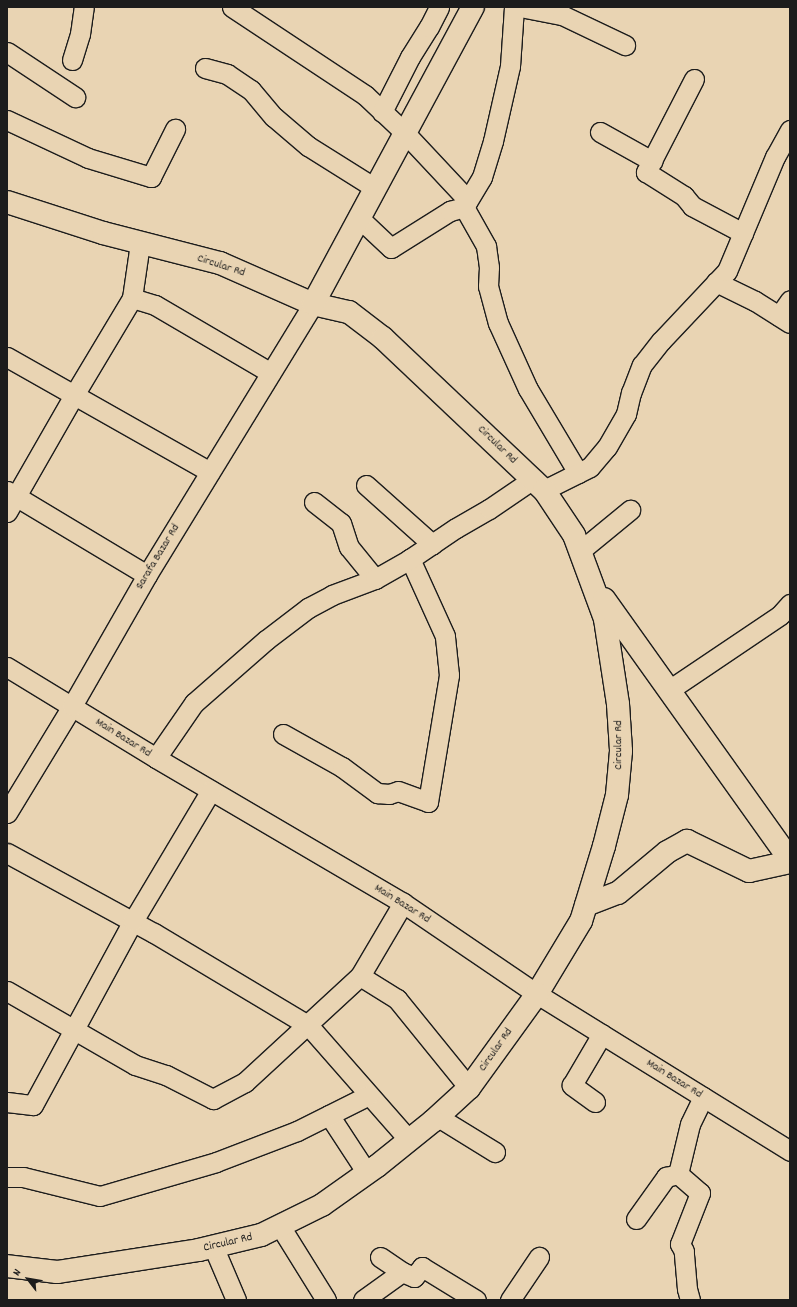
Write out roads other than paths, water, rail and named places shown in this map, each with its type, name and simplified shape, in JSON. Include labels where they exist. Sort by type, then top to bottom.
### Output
[{"type":"street","points":[[72,60],[80,34],[84,7]]},
{"type":"street","points":[[232,7],[365,95],[405,133],[463,195],[466,205],[486,246],[489,267],[488,286],[498,323],[528,389],[578,473]]},
{"type":"street","points":[[382,112],[410,57],[429,27],[439,7]]},
{"type":"street","points":[[313,304],[473,7]]},
{"type":"street","points":[[359,218],[391,248],[450,211],[466,205],[482,177],[493,141],[510,66],[514,7]]},
{"type":"street","points":[[520,7],[562,15],[625,45]]},
{"type":"street","points":[[7,52],[75,97]]},
{"type":"street","points":[[204,68],[227,74],[251,90],[274,117],[308,146],[375,188]]},
{"type":"street","points":[[694,80],[646,172],[684,196],[692,206],[744,233]]},
{"type":"street","points":[[7,120],[88,158],[151,177],[175,129]]},
{"type":"street","points":[[156,758],[194,703],[266,640],[308,608],[332,595],[375,579],[410,559],[456,528],[538,485],[578,473],[590,467],[607,447],[626,414],[631,393],[642,365],[661,341],[727,271],[775,157],[790,130]]},
{"type":"street","points":[[600,132],[652,161]]},
{"type":"street","name":"Circular Rd","points":[[7,202],[140,243],[220,263],[279,287],[313,304],[349,312],[383,338],[538,485],[574,535],[593,582],[605,619],[618,704],[621,751],[617,795],[604,846],[580,921],[537,994],[469,1088],[438,1117],[367,1174],[322,1205],[261,1235],[214,1246],[57,1272],[7,1266]]},
{"type":"street","points":[[140,243],[132,298],[10,500],[147,575]]},
{"type":"street","points":[[716,282],[756,301],[784,319],[790,300]]},
{"type":"street","points":[[132,298],[155,305],[271,373]]},
{"type":"street","name":"Sarafa Bazar Rd","points":[[7,813],[72,706],[147,575],[313,304]]},
{"type":"street","points":[[7,357],[210,472]]},
{"type":"street","points":[[366,485],[432,544]]},
{"type":"street","points":[[314,502],[341,523],[349,547],[375,579]]},
{"type":"street","points":[[580,551],[630,510]]},
{"type":"street","points":[[284,734],[342,767],[376,793],[389,794],[398,791],[428,802],[450,675],[445,636],[410,559]]},
{"type":"street","points":[[586,905],[618,893],[667,852],[687,841],[749,871],[790,861],[593,582]]},
{"type":"street","points":[[669,690],[787,615]]},
{"type":"street","name":"Main Bazar Rd","points":[[7,667],[156,758],[403,903],[537,994],[703,1097],[787,1143]]},
{"type":"street","points":[[7,1102],[33,1105],[133,921],[211,790]]},
{"type":"street","points":[[7,853],[133,921],[308,1025],[409,1140]]},
{"type":"street","points":[[7,991],[135,1065],[166,1075],[213,1099],[245,1082],[360,976],[403,903]]},
{"type":"street","points":[[360,976],[397,999],[469,1088]]},
{"type":"street","points":[[595,1102],[572,1085],[602,1034]]},
{"type":"street","points":[[7,1177],[23,1177],[100,1196],[216,1162],[297,1131],[369,1095]]},
{"type":"street","points":[[678,1174],[690,1124],[703,1097]]},
{"type":"street","points":[[329,1115],[367,1174]]},
{"type":"street","points":[[438,1117],[495,1152]]},
{"type":"street","points":[[636,1219],[666,1177],[678,1174]]},
{"type":"street","points":[[678,1174],[700,1194],[680,1244],[684,1251],[687,1289],[690,1300]]},
{"type":"street","points":[[280,1226],[326,1300]]},
{"type":"street","points":[[214,1246],[236,1300]]},
{"type":"street","points":[[380,1257],[402,1272],[414,1277],[422,1267],[476,1300]]},
{"type":"street","points":[[510,1300],[539,1257]]},
{"type":"street","points":[[363,1300],[402,1272]]}]
